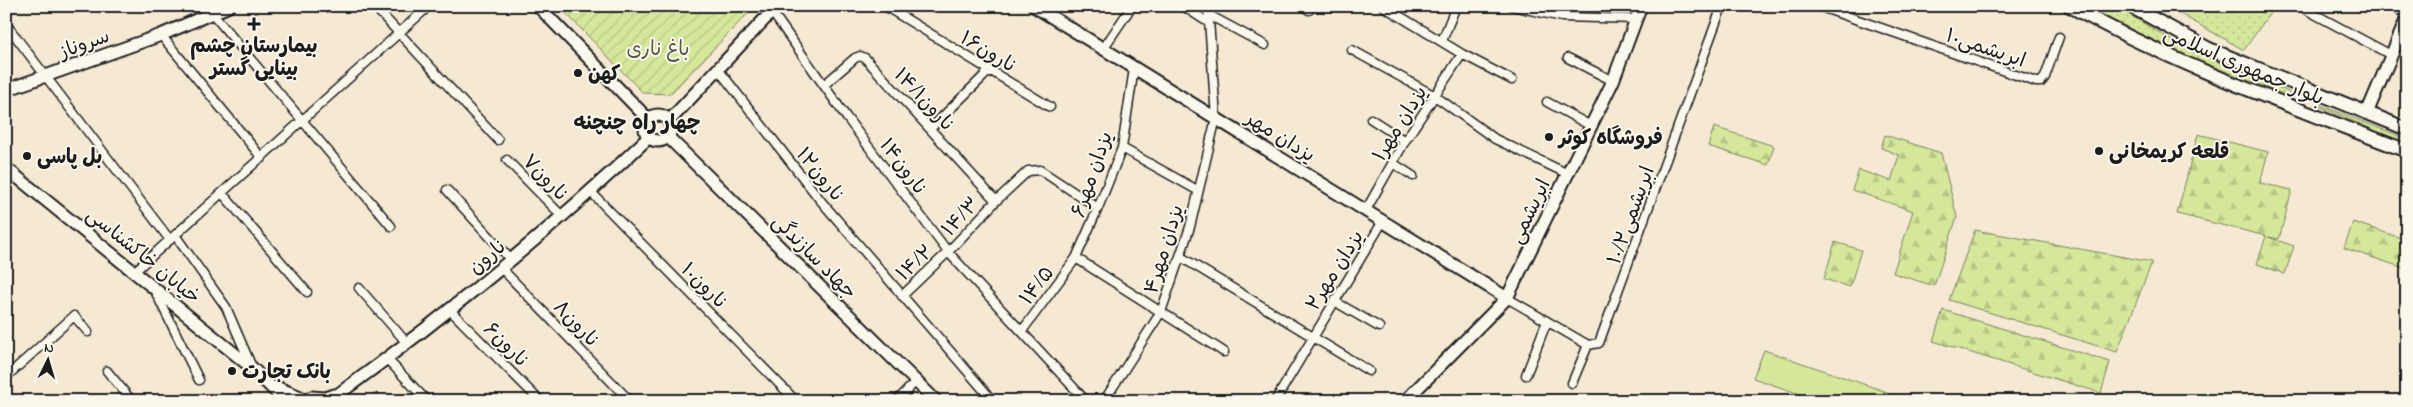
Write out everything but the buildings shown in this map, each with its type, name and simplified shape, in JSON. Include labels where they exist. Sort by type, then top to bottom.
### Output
[{"type":"main road","name":"بلوار جمهوری اسلامی","points":[[2070,6],[2172,57],[2407,151]]},
{"type":"main road","name":"بلوار جمهوری اسلامی","points":[[2130,6],[2209,49],[2407,129]]},
{"type":"main road","points":[[2296,108],[2306,89]]},
{"type":"street","name":"سروناز","points":[[6,90],[160,35],[210,10],[229,6]]},
{"type":"street","points":[[374,6],[498,140]]},
{"type":"street","points":[[134,272],[304,121],[429,6]]},
{"type":"street","points":[[538,6],[648,119]]},
{"type":"street","name":"نارون۱۶","points":[[885,6],[1050,107]]},
{"type":"street","name":"یزدان مهر","points":[[1034,6],[1507,298]]},
{"type":"street","points":[[1103,49],[1132,6]]},
{"type":"street","points":[[1183,6],[1209,15],[1265,44]]},
{"type":"street","points":[[1383,6],[1462,54],[1512,80]]},
{"type":"street","points":[[1442,41],[1456,6]]},
{"type":"street","name":"ابریشمی","points":[[1405,401],[1507,298],[1613,82],[1641,6]]},
{"type":"street","name":"۱۰/۲ابریشمی","points":[[1572,383],[1591,345],[1599,343],[1604,335],[1722,6]]},
{"type":"street","name":"ابریشمی۱۰","points":[[1818,6],[2036,82],[2041,82],[2045,78],[2059,37]]},
{"type":"street","points":[[2390,6],[2407,14]]},
{"type":"street","points":[[1516,7],[1562,17],[1636,19]]},
{"type":"street","points":[[669,121],[775,9]]},
{"type":"street","name":"نارون۱۴","points":[[775,9],[824,85],[948,252],[1086,401]]},
{"type":"street","points":[[2305,9],[2391,55]]},
{"type":"street","points":[[210,10],[391,226]]},
{"type":"street","name":"یزدان مهر۴","points":[[1107,400],[1118,379],[1161,312],[1181,257],[1216,118],[1209,15]]},
{"type":"street","points":[[2367,113],[2407,18]]},
{"type":"street","points":[[6,24],[105,155],[226,307],[254,370]]},
{"type":"street","points":[[160,35],[262,158]]},
{"type":"street","points":[[1352,50],[1435,96],[1495,139],[1568,174]]},
{"type":"street","name":"یزدان مهر۱","points":[[1366,210],[1405,141],[1462,54]]},
{"type":"street","name":"۱۴/۱نارون","points":[[824,85],[854,58],[860,56],[865,58],[996,201]]},
{"type":"street","points":[[1568,58],[1613,82]]},
{"type":"street","name":"یزدان مهر۶","points":[[1076,258],[1122,148],[1134,68]]},
{"type":"street","name":"نارون۱۲","points":[[718,69],[821,201],[993,401]]},
{"type":"street","points":[[931,128],[990,70]]},
{"type":"street","points":[[1547,102],[1591,126]]},
{"type":"street","points":[[659,115],[669,121],[671,129],[668,137],[656,141],[648,138],[644,126],[648,119],[659,115]]},
{"type":"street","points":[[1371,119],[1405,141]]},
{"type":"street","name":"جهاد سازندگی","points":[[668,137],[936,401]]},
{"type":"street","name":"نارون","points":[[328,401],[407,343],[502,269],[591,192],[648,138]]},
{"type":"street","points":[[1122,148],[1197,190]]},
{"type":"street","name":"نارون۷","points":[[507,160],[562,217]]},
{"type":"street","points":[[1393,163],[1414,176]]},
{"type":"street","name":"خیابان خاکشناسی","points":[[6,168],[276,387],[305,399]]},
{"type":"street","name":"۱۴/۳","points":[[948,252],[996,201],[1033,169],[1040,170],[1098,208]]},
{"type":"street","points":[[447,190],[511,260]]},
{"type":"street","name":"نارون۱۰","points":[[591,192],[796,401]]},
{"type":"street","points":[[222,193],[307,292]]},
{"type":"street","name":"یزدان مهر۲","points":[[1275,401],[1383,221]]},
{"type":"street","name":"۱۴/۲","points":[[902,296],[948,252]]},
{"type":"street","points":[[1181,257],[1313,335],[1369,371]]},
{"type":"street","points":[[1076,258],[1224,352]]},
{"type":"street","name":"۱۴/۵","points":[[1022,331],[1076,258]]},
{"type":"street","name":"نارون۸","points":[[502,269],[630,401]]},
{"type":"street","points":[[153,286],[200,380]]},
{"type":"street","points":[[359,288],[407,343]]},
{"type":"street","points":[[1507,298],[1591,345]]},
{"type":"street","points":[[1334,301],[1378,327]]},
{"type":"street","name":"نارون۶","points":[[450,310],[540,401]]},
{"type":"street","points":[[6,376],[74,316],[88,332]]},
{"type":"street","points":[[1526,374],[1547,321]]},
{"type":"street","points":[[386,358],[427,401]]},
{"type":"street","name":"خیابان خاکشناسی","points":[[254,370],[285,401]]},
{"type":"street","points":[[108,371],[132,401]]},
{"type":"street","points":[[897,401],[916,381]]},
{"type":"street","name":"نارون","points":[[305,399],[325,398],[341,392]]},
{"type":"green space","name":"باغ ناری","points":[[559,6],[755,6],[670,94],[643,93]]},
{"type":"green space","points":[[2083,6],[2115,6],[2183,47],[2289,92],[2287,96],[2179,53]]},
{"type":"green space","points":[[2166,6],[2275,6],[2244,50]]},
{"type":"green space","points":[[2318,104],[2407,139],[2407,144],[2316,105]]},
{"type":"green space","points":[[1714,127],[1774,146],[1768,165],[1708,146]]},
{"type":"green space","points":[[2198,134],[2268,152],[2260,183],[2292,190],[2279,239],[2268,237],[2294,246],[2285,274],[2257,264],[2266,236],[2177,214]]},
{"type":"green space","points":[[1885,135],[1941,153],[1957,217],[1934,286],[1893,273],[1913,211],[1852,190],[1859,170],[1891,181],[1899,155],[1881,148]]},
{"type":"green space","points":[[2353,222],[2407,240],[2407,269],[2344,248]]},
{"type":"green space","points":[[1975,230],[2152,262],[2117,352],[1949,300]]},
{"type":"green space","points":[[1835,242],[1861,250],[1850,287],[1824,279]]},
{"type":"green space","points":[[1943,310],[2110,362],[2101,393],[1933,341]]},
{"type":"green space","points":[[1764,350],[1887,392],[1884,401],[1820,401],[1753,378]]},
{"type":"place","name":"بیمارستان چشم بینایی گستر","points":[[254,24]]},
{"type":"place","name":"کهن","points":[[578,73]]},
{"type":"place","name":"فروشگاه کوثر","points":[[1549,137]]},
{"type":"place","name":"قلعه کریمخانی","points":[[2099,151]]},
{"type":"place","name":"بل پاسی","points":[[27,156]]},
{"type":"place","name":"بانک تجارت","points":[[232,371]]},
{"type":"district","name":"چهار راه چنچنه","points":[[637,122]]}]
